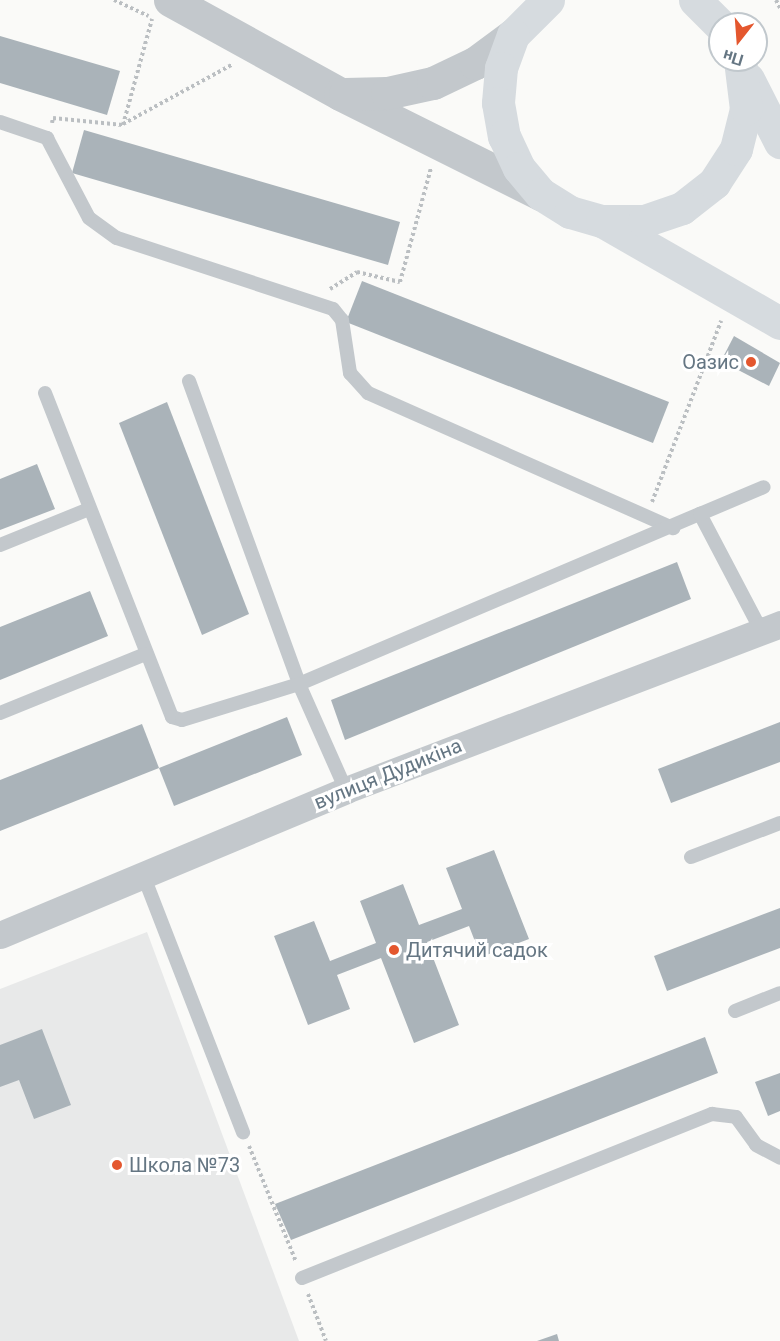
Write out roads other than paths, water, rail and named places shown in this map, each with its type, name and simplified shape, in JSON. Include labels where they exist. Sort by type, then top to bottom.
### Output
[{"type":"main road","points":[[548,0],[513,35],[501,68],[502,125],[519,168],[541,194],[570,212],[602,221],[780,323]]},
{"type":"main road","points":[[695,0],[708,13]]},
{"type":"main road","points":[[602,221],[644,221],[682,208],[714,183],[736,149],[744,119],[741,72]]},
{"type":"main road","points":[[745,72],[780,142]]},
{"type":"street","points":[[161,9],[340,94],[541,194]]},
{"type":"street","points":[[340,94],[387,93],[433,83],[476,63],[513,35]]},
{"type":"street","name":"вулиця Дудикіна","points":[[0,935],[144,877],[346,790],[770,627]]},
{"type":"lane","points":[[0,122],[47,138],[89,218],[109,233],[333,309],[342,320],[350,373],[368,393],[648,514],[673,528]]},
{"type":"lane","points":[[189,381],[299,684],[346,790]]},
{"type":"lane","points":[[45,393],[145,654],[177,720],[299,684],[673,528],[700,513],[764,487]]},
{"type":"lane","points":[[0,545],[90,509]]},
{"type":"lane","points":[[700,513],[770,627]]},
{"type":"lane","points":[[0,713],[145,654]]},
{"type":"lane","points":[[691,857],[780,823]]},
{"type":"lane","points":[[144,877],[243,1132]]},
{"type":"lane","points":[[735,1011],[780,993]]},
{"type":"lane","points":[[302,1278],[712,1114],[736,1117],[756,1145],[780,1158]]},
{"type":"place","name":"Оазис","points":[[751,362]]},
{"type":"place","name":"Дитячий садок","points":[[394,950]]},
{"type":"place","name":"Школа №73","points":[[117,1165]]}]
